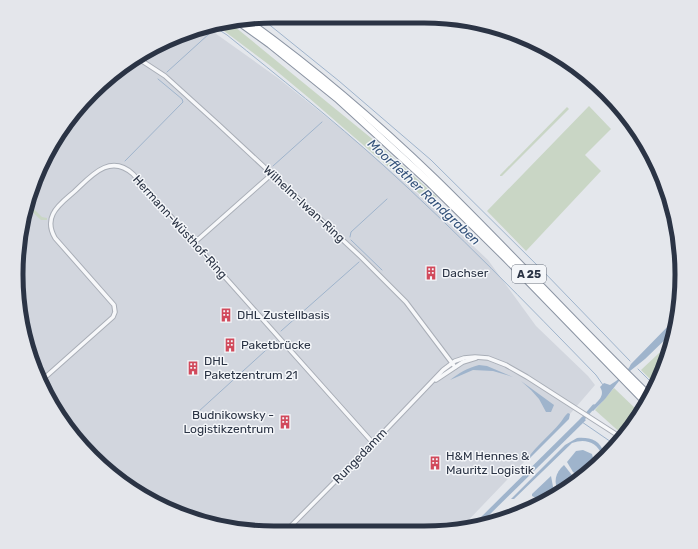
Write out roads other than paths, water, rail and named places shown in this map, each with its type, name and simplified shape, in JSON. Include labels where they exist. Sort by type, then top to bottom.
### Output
[{"type":"highway","name":"A 25","points":[[252,24],[273,39],[340,93],[434,178],[515,259],[624,375],[642,398]]},
{"type":"highway","name":"A 25","points":[[243,25],[270,44],[336,98],[430,183],[624,375],[645,393]]},
{"type":"street","name":"Wilhelm-Iwan-Ring","points":[[142,61],[165,76],[361,257],[406,302],[455,367]]},
{"type":"street","name":"Hermann-Wüsthof-Ring","points":[[45,377],[113,317],[115,310],[114,305],[56,240],[51,228],[52,216],[57,207],[92,175],[109,166],[118,166],[127,170],[373,443]]},
{"type":"street","points":[[194,243],[272,174]]},
{"type":"street","name":"Rungedamm","points":[[291,526],[432,383],[440,373],[452,363],[469,357],[494,360],[520,373],[617,435]]},
{"type":"street","name":"Rungedamm","points":[[432,383],[455,367],[470,360],[481,358]]},
{"type":"water","points":[[670,324],[666,338],[619,381],[605,399],[593,411],[590,409],[601,396],[602,390],[600,387],[604,383],[610,385],[616,381]]},
{"type":"water","points":[[479,365],[487,366],[513,377],[493,371],[473,370],[450,380],[463,371]]},
{"type":"water","points":[[521,381],[554,405],[551,412],[546,412],[539,399]]},
{"type":"water","points":[[568,413],[570,414],[569,419],[528,460],[535,449]]},
{"type":"water","points":[[582,417],[586,420],[487,518],[478,520]]},
{"type":"water","points":[[577,438],[586,438],[597,442],[603,450],[601,452],[594,444],[586,441],[572,443],[514,499],[511,499],[565,445]]},
{"type":"water","points":[[583,450],[592,454],[593,460],[576,475],[567,462],[576,451]]},
{"type":"water","points":[[564,465],[573,477],[557,488],[556,478]]},
{"type":"water","points":[[551,476],[554,489],[538,498],[532,496],[532,494]]},
{"type":"waterway","points":[[268,23],[339,81],[431,160],[542,270],[630,361]]},
{"type":"waterway","name":"Moorflether Randgraben","points":[[219,30],[325,115],[411,190],[596,375],[603,385]]},
{"type":"waterway","points":[[167,72],[210,33]]},
{"type":"waterway","points":[[125,161],[183,102],[182,99],[158,79]]},
{"type":"waterway","points":[[273,166],[322,122]]},
{"type":"waterway","points":[[350,237],[351,232],[387,199]]},
{"type":"waterway","points":[[351,240],[382,270]]},
{"type":"waterway","points":[[281,331],[359,262]]},
{"type":"waterway","points":[[198,412],[276,341]]},
{"type":"waterway","points":[[638,369],[651,382]]},
{"type":"waterway","points":[[581,421],[594,406]]},
{"type":"waterway","points":[[582,422],[611,442]]},
{"type":"place","name":"Dachser","points":[[431,273]]},
{"type":"place","name":"DHL Zustellbasis","points":[[226,315]]},
{"type":"place","name":"Paketbrücke","points":[[230,345]]},
{"type":"place","name":"DHL Paketzentrum 21","points":[[193,368]]},
{"type":"place","name":"Budnikowsky - Logistikzentrum","points":[[285,422]]},
{"type":"place","name":"H&M Hennes & Mauritz Logistik","points":[[435,463]]}]
